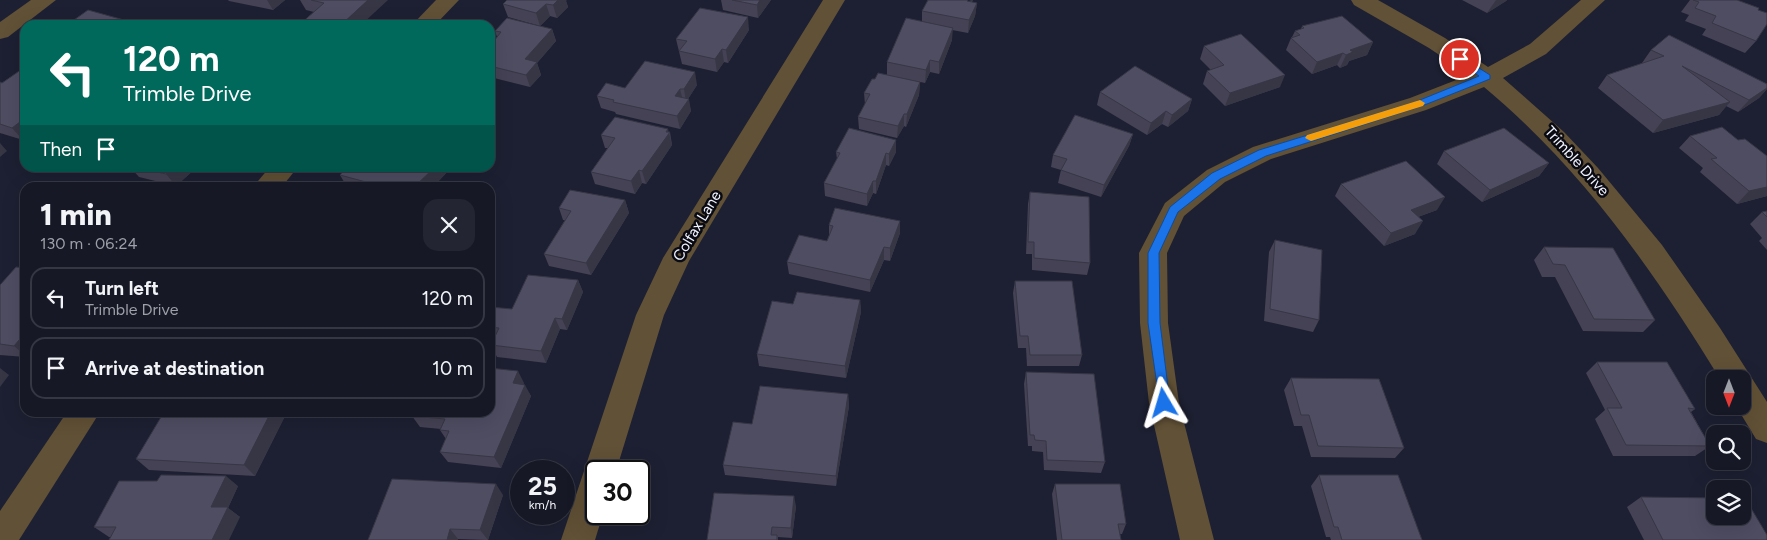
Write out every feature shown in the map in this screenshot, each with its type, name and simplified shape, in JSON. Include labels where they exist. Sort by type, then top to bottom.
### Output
[{"type":"street","points":[[0,32],[45,0]]},
{"type":"street","points":[[429,20],[448,0]]},
{"type":"street","name":"Colfax Lane","points":[[604,460],[650,315],[677,258],[834,0]]},
{"type":"street","name":"Trimble Drive","points":[[1362,0],[1487,77],[1541,121],[1596,179],[1638,233],[1730,370]]},
{"type":"street","points":[[1197,540],[1164,403],[1154,323],[1154,253],[1174,210],[1216,176],[1262,153],[1418,104],[1487,77],[1538,49],[1594,0]]},
{"type":"street","points":[[271,182],[280,172]]},
{"type":"street","points":[[1751,403],[1767,429]]},
{"type":"street","points":[[0,540],[82,417]]},
{"type":"street","points":[[578,540],[585,517]]},
{"type":"building","points":[[311,0],[368,0],[346,20],[305,20],[324,3]]},
{"type":"building","points":[[507,0],[558,0],[553,5],[546,4],[536,13],[503,4]]},
{"type":"building","points":[[732,0],[760,0],[757,5]]},
{"type":"building","points":[[928,0],[968,0],[977,3],[969,20],[922,11]]},
{"type":"building","points":[[1693,0],[1737,0],[1767,13],[1767,24],[1756,41],[1712,23],[1716,16],[1695,8],[1699,2]]},
{"type":"building","points":[[700,8],[748,17],[726,50],[722,49],[715,59],[679,51],[687,41],[676,39]]},
{"type":"building","points":[[88,10],[124,20],[74,20]]},
{"type":"building","points":[[1342,16],[1373,42],[1350,50],[1353,52],[1346,55],[1343,53],[1317,62],[1291,38],[1300,35],[1295,31],[1304,28],[1302,26]]},
{"type":"building","points":[[507,18],[552,29],[525,59],[537,62],[526,75],[495,67],[495,40],[501,32],[495,31]]},
{"type":"building","points":[[906,18],[953,28],[939,62],[930,60],[926,70],[887,62]]},
{"type":"building","points":[[1241,34],[1285,75],[1230,93],[1207,71],[1224,65],[1204,46]]},
{"type":"building","points":[[1669,35],[1767,84],[1767,88],[1749,100],[1682,66],[1730,102],[1663,120],[1607,75],[1664,56],[1651,50]]},
{"type":"building","points":[[645,61],[695,72],[684,89],[680,89],[675,96],[689,99],[677,116],[613,102],[614,100],[597,96],[606,83],[625,88]]},
{"type":"building","points":[[1135,66],[1192,99],[1172,115],[1166,111],[1151,123],[1100,92]]},
{"type":"building","points":[[20,70],[20,122],[12,128],[0,124],[0,82],[2,83]]},
{"type":"building","points":[[878,73],[920,82],[907,114],[904,114],[898,126],[858,117],[870,94],[864,93]]},
{"type":"building","points":[[1075,115],[1133,134],[1104,185],[1061,170],[1067,159],[1053,155]]},
{"type":"building","points":[[615,117],[668,129],[666,132],[670,132],[642,171],[639,170],[631,181],[591,172],[615,138],[601,135]]},
{"type":"building","points":[[1722,127],[1738,140],[1745,139],[1767,156],[1767,187],[1749,191],[1711,159],[1717,158],[1690,136]]},
{"type":"building","points":[[849,128],[896,140],[889,154],[886,153],[876,181],[873,181],[867,194],[824,183],[840,153],[836,152]]},
{"type":"building","points":[[1504,128],[1549,163],[1490,190],[1444,151]]},
{"type":"building","points":[[1406,161],[1445,197],[1411,210],[1423,221],[1391,233],[1341,184]]},
{"type":"building","points":[[343,172],[430,172],[419,182],[366,182],[340,175]]},
{"type":"building","points":[[570,190],[625,200],[586,263],[544,254],[571,211],[559,208]]},
{"type":"building","points":[[1030,192],[1089,197],[1090,263],[1034,258],[1034,242],[1028,242]]},
{"type":"building","points":[[835,208],[900,221],[890,248],[884,247],[870,280],[787,262],[799,235],[827,241],[833,226],[829,225]]},
{"type":"building","points":[[1275,240],[1322,250],[1319,320],[1270,309]]},
{"type":"building","points":[[1544,247],[1613,248],[1655,320],[1594,319],[1565,265],[1553,264]]},
{"type":"building","points":[[16,267],[20,267],[20,339],[14,346],[0,344],[0,285]]},
{"type":"building","points":[[528,275],[578,280],[562,319],[555,318],[541,351],[495,345],[495,336],[499,328],[495,328],[495,307],[512,309]]},
{"type":"building","points":[[1015,281],[1072,281],[1082,355],[1030,355],[1028,336],[1020,336]]},
{"type":"building","points":[[797,292],[860,300],[845,366],[757,354],[772,301],[793,304]]},
{"type":"building","points":[[1597,362],[1667,362],[1695,409],[1688,408],[1706,439],[1706,446],[1626,445],[1607,408],[1622,408]]},
{"type":"building","points":[[495,369],[518,371],[513,383],[525,385],[494,457],[440,452],[449,431],[440,430],[445,419],[423,417],[495,417]]},
{"type":"building","points":[[1026,372],[1094,374],[1105,462],[1047,460],[1046,441],[1035,440],[1034,435],[1030,435]]},
{"type":"building","points":[[1291,378],[1379,379],[1404,448],[1318,446],[1309,415],[1301,415]]},
{"type":"building","points":[[760,386],[848,394],[836,476],[723,465],[733,422],[752,424]]},
{"type":"building","points":[[161,417],[268,417],[244,465],[136,459]]},
{"type":"building","points":[[161,475],[226,476],[211,507],[228,507],[212,540],[109,540],[116,527],[94,527],[119,481],[157,481]]},
{"type":"building","points":[[1319,475],[1398,475],[1422,540],[1342,540],[1338,527],[1334,527]]},
{"type":"building","points":[[392,479],[496,484],[480,530],[450,529],[447,540],[368,540]]},
{"type":"building","points":[[1055,484],[1120,484],[1126,524],[1118,524],[1121,540],[1062,540]]},
{"type":"building","points":[[714,493],[794,496],[791,528],[772,527],[771,535],[777,535],[777,540],[707,540]]},
{"type":"building","points":[[1641,497],[1706,498],[1706,525],[1751,525],[1751,508],[1767,535],[1767,540],[1663,540]]},
{"type":"slow traffic","points":[[1311,138],[1420,103]]},
{"type":"route","points":[[1164,403],[1154,323],[1154,253],[1174,210],[1216,176],[1262,153],[1418,104],[1487,77],[1460,59]]}]
